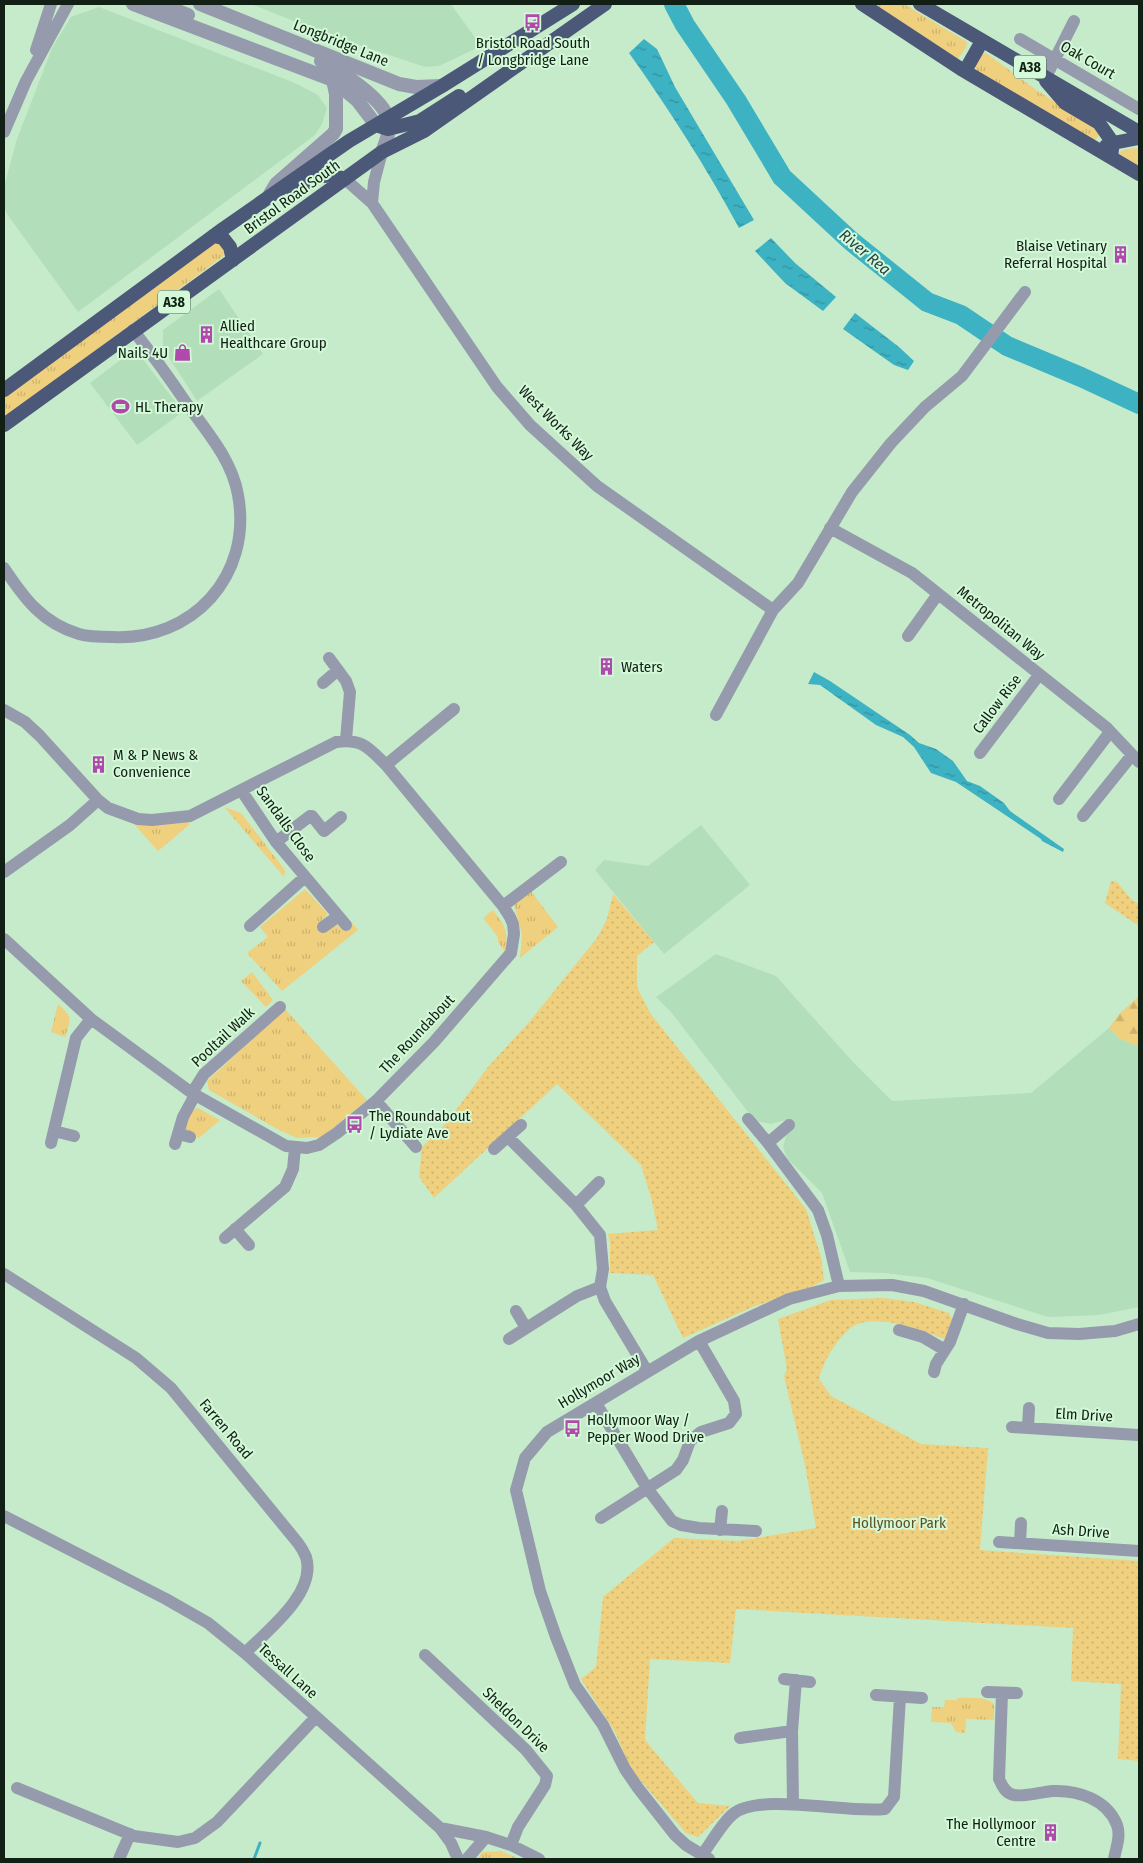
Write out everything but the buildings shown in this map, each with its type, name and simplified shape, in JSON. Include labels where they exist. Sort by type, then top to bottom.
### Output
[{"type":"highway","name":"Bristol Road South","points":[[4,390],[246,212],[573,4]]},
{"type":"highway","name":"Bristol Road South","points":[[4,425],[382,152],[424,131],[605,4]]},
{"type":"highway","name":"A38","points":[[862,4],[965,71],[1107,149],[1139,174]]},
{"type":"highway","name":"A38","points":[[920,4],[1139,132]]},
{"type":"highway","points":[[965,71],[982,41]]},
{"type":"highway","points":[[384,124],[420,121],[493,75],[515,68]]},
{"type":"highway","points":[[1042,75],[1066,103],[1099,123],[1107,149],[1139,138]]},
{"type":"highway","points":[[246,212],[265,209],[313,178],[331,174],[345,179]]},
{"type":"highway","points":[[213,236],[223,238],[230,247],[233,260]]},
{"type":"street","points":[[26,81],[51,4]]},
{"type":"street","points":[[4,129],[26,81],[68,4]]},
{"type":"street","points":[[133,4],[333,80],[357,100],[384,124],[387,140],[374,182],[372,204]]},
{"type":"street","points":[[160,4],[275,52],[297,66]]},
{"type":"street","name":"Longbridge Lane","points":[[200,4],[399,84],[416,87],[442,86]]},
{"type":"street","name":"Longbridge Lane","points":[[230,17],[342,72],[371,95],[384,124]]},
{"type":"street","points":[[1042,75],[1055,59],[1074,20]]},
{"type":"street","name":"Oak Court","points":[[1020,39],[1139,110]]},
{"type":"street","points":[[267,198],[276,184],[333,134],[336,129],[336,94],[333,80]]},
{"type":"street","name":"West Works Way","points":[[345,179],[372,204],[497,387],[530,425],[597,486],[773,610]]},
{"type":"street","points":[[716,715],[773,610],[798,583],[852,492],[891,443],[925,407],[962,376],[1025,292]]},
{"type":"street","points":[[4,568],[23,597],[39,612],[79,634],[96,637],[130,638],[147,635],[174,626],[205,606],[225,578],[236,550],[239,536],[239,497],[234,478],[220,449],[134,330]]},
{"type":"street","name":"Metropolitan Way","points":[[830,528],[912,573],[1110,732],[1136,758]]},
{"type":"street","points":[[908,636],[938,594]]},
{"type":"street","points":[[4,710],[25,722],[40,736],[98,800],[108,808],[138,819],[159,820],[190,816],[336,742],[346,740],[350,692],[346,681],[329,658]]},
{"type":"street","points":[[323,683],[338,670]]},
{"type":"street","name":"Callow Rise","points":[[980,753],[1040,675]]},
{"type":"street","points":[[386,765],[454,709]]},
{"type":"street","points":[[1059,799],[1110,732]]},
{"type":"street","name":"The Roundabout","points":[[295,1148],[307,1148],[319,1144],[337,1133],[376,1101],[434,1042],[511,953],[514,934],[510,917],[502,906],[386,765],[369,748],[357,741],[346,740]]},
{"type":"street","points":[[1083,816],[1136,758]]},
{"type":"street","name":"Sandalls Close","points":[[241,790],[276,842],[342,921],[324,926]]},
{"type":"street","points":[[4,872],[70,825],[98,800]]},
{"type":"street","points":[[276,842],[310,816],[324,831],[342,817]]},
{"type":"street","points":[[502,906],[561,862]]},
{"type":"street","name":"Sandalls Close","points":[[250,926],[305,877]]},
{"type":"street","points":[[5,943],[91,1019],[194,1094],[286,1146],[295,1148],[293,1170],[285,1187],[230,1233],[249,1245]]},
{"type":"street","name":"Pooltail Walk","points":[[194,1094],[204,1074],[280,1007]]},
{"type":"street","points":[[74,1136],[52,1137],[76,1038],[91,1019]]},
{"type":"street","points":[[181,1138],[183,1117],[194,1094]]},
{"type":"street","points":[[376,1101],[416,1147]]},
{"type":"street","points":[[748,1119],[818,1210],[829,1244],[839,1286]]},
{"type":"street","points":[[494,1150],[521,1125]]},
{"type":"street","points":[[768,1143],[789,1125]]},
{"type":"street","points":[[509,1138],[576,1205],[600,1235],[603,1269],[600,1287],[605,1301],[647,1371]]},
{"type":"street","points":[[576,1205],[598,1182]]},
{"type":"street","name":"Farren Road","points":[[4,1274],[136,1358],[157,1375],[177,1396],[298,1543],[306,1558],[306,1574],[303,1589],[293,1605],[245,1654]]},
{"type":"street","name":"Hollymoor Way","points":[[706,1857],[686,1845],[653,1808],[625,1769],[603,1725],[575,1685],[540,1591],[516,1490],[525,1458],[530,1450],[547,1432],[699,1341],[789,1299],[839,1286],[892,1285],[907,1287],[941,1295],[1017,1324],[1048,1332],[1078,1334],[1115,1331],[1139,1324]]},
{"type":"street","points":[[509,1339],[577,1296],[600,1287]]},
{"type":"street","points":[[934,1372],[964,1304]]},
{"type":"street","points":[[516,1311],[526,1328]]},
{"type":"street","points":[[899,1330],[922,1337],[945,1350]]},
{"type":"street","points":[[601,1518],[676,1470],[683,1460],[690,1441],[701,1432],[729,1423],[736,1414],[734,1401],[699,1341]]},
{"type":"street","points":[[596,1403],[647,1488],[672,1521],[681,1525],[699,1528],[756,1531]]},
{"type":"street","points":[[1028,1428],[1029,1408]]},
{"type":"street","name":"Elm Drive","points":[[1012,1427],[1139,1436]]},
{"type":"street","points":[[720,1530],[722,1511]]},
{"type":"street","name":"Tessall Lane","points":[[4,1516],[166,1598],[208,1623],[440,1828],[451,1843],[458,1859]]},
{"type":"street","points":[[1020,1543],[1021,1523]]},
{"type":"street","name":"Ash Drive","points":[[999,1542],[1139,1551]]},
{"type":"street","name":"Sheldon Drive","points":[[425,1655],[526,1750],[547,1776],[545,1785],[518,1827],[510,1845]]},
{"type":"street","points":[[793,1804],[790,1680],[810,1682]]},
{"type":"street","points":[[987,1692],[1017,1693]]},
{"type":"street","points":[[1002,1693],[999,1779],[1003,1789],[1013,1795],[1052,1791],[1075,1792],[1102,1805],[1110,1812],[1117,1826],[1118,1838],[1114,1859]]},
{"type":"street","points":[[876,1695],[922,1698]]},
{"type":"street","points":[[706,1857],[732,1815],[747,1806],[793,1804],[858,1810],[886,1809],[894,1797],[900,1697]]},
{"type":"street","points":[[17,1788],[130,1834],[178,1842],[195,1838],[217,1822],[316,1717]]},
{"type":"street","points":[[740,1738],[792,1731]]},
{"type":"street","points":[[440,1828],[486,1837],[510,1845],[539,1859]]},
{"type":"street","points":[[118,1859],[130,1834]]},
{"type":"street","points":[[466,1859],[486,1837]]},
{"type":"shaded area","points":[[251,4],[451,4],[481,46],[439,66],[425,67],[332,36]]},
{"type":"shaded area","points":[[99,7],[295,83],[318,95],[327,108],[322,124],[315,135],[78,312],[7,214],[4,206],[4,187],[17,139],[52,48],[71,17]]},
{"type":"shaded area","points":[[219,289],[263,354],[197,401],[163,348],[163,330]]},
{"type":"shaded area","points":[[127,355],[142,358],[183,412],[137,445],[90,383]]},
{"type":"shaded area","points":[[701,825],[750,885],[664,954],[595,870],[604,860],[648,866]]},
{"type":"shaded area","points":[[716,954],[776,976],[853,1062],[892,1101],[1031,1093],[1109,1028],[1120,1039],[1139,1046],[1139,1307],[1099,1315],[1048,1317],[927,1278],[884,1273],[850,1272],[822,1193],[787,1158],[783,1147],[786,1136],[792,1126],[786,1120],[771,1124],[755,1121],[671,1012],[656,997]]},
{"type":"green space","points":[[875,4],[904,4],[967,42],[966,48],[957,60]]},
{"type":"green space","points":[[986,53],[1035,89],[1093,126],[1101,134],[1094,141],[976,72],[976,63],[980,55]]},
{"type":"green space","points":[[1139,148],[1139,166],[1118,153],[1125,149]]},
{"type":"green space","points":[[215,242],[221,244],[225,255],[4,418],[4,396]]},
{"type":"green space","points":[[224,807],[241,813],[285,870],[284,877]]},
{"type":"green space","points":[[189,822],[189,825],[158,851],[134,824]]},
{"type":"green space","points":[[1111,881],[1117,882],[1132,900],[1139,904],[1139,926],[1105,903]]},
{"type":"green space","points":[[305,889],[328,914],[319,923],[335,923],[342,930],[352,923],[358,930],[282,991],[247,953],[268,937],[260,927]]},
{"type":"green space","points":[[530,890],[558,927],[520,958],[522,934],[514,905]]},
{"type":"green space","points":[[613,894],[654,942],[637,956],[637,987],[650,1013],[806,1209],[821,1257],[824,1280],[814,1286],[755,1306],[683,1338],[653,1275],[610,1273],[610,1243],[608,1234],[658,1230],[652,1201],[641,1165],[557,1084],[434,1198],[419,1177],[422,1147],[448,1121],[488,1067],[530,1021],[597,938],[607,919]]},
{"type":"green space","points":[[493,910],[505,929],[505,952],[498,942],[498,937],[483,918]]},
{"type":"green space","points":[[252,972],[273,1000],[266,1007],[241,981]]},
{"type":"green space","points":[[1139,996],[1138,1046],[1120,1039],[1109,1028],[1120,1013]]},
{"type":"green space","points":[[58,1004],[66,1012],[69,1019],[69,1026],[65,1037],[51,1032]]},
{"type":"green space","points":[[285,1009],[367,1100],[323,1137],[297,1138],[279,1130],[209,1090],[207,1081]]},
{"type":"green space","points":[[198,1108],[220,1120],[199,1138],[186,1131],[186,1123],[191,1110]]},
{"type":"green space","name":"Hollymoor Park","points":[[883,1298],[914,1302],[949,1313],[952,1319],[945,1339],[898,1324],[873,1321],[862,1323],[850,1328],[838,1341],[822,1368],[819,1379],[831,1396],[921,1444],[988,1448],[980,1550],[1139,1561],[1139,1761],[1118,1759],[1121,1684],[1071,1681],[1073,1628],[736,1609],[730,1663],[650,1659],[645,1740],[698,1803],[730,1806],[698,1837],[686,1833],[636,1775],[627,1760],[615,1732],[581,1679],[596,1667],[603,1597],[674,1538],[738,1541],[816,1528],[805,1465],[784,1376],[787,1369],[778,1319],[831,1300]]},
{"type":"green space","points":[[957,1698],[977,1698],[990,1701],[994,1704],[994,1720],[966,1719],[965,1733],[956,1732],[951,1723],[931,1722],[932,1707],[944,1707],[945,1700],[957,1700]]},
{"type":"green space","points":[[501,1851],[519,1859],[478,1859],[482,1852]]},
{"type":"water","points":[[644,39],[657,49],[675,87],[754,220],[739,228],[687,139],[629,53]]},
{"type":"water","points":[[771,238],[795,263],[836,297],[823,311],[785,283],[755,251]]},
{"type":"water","points":[[855,313],[914,361],[908,370],[894,365],[843,329]]},
{"type":"water","points":[[814,672],[910,735],[919,743],[936,749],[953,761],[967,781],[980,786],[1004,803],[1010,811],[1064,849],[1063,852],[1042,841],[956,782],[931,773],[914,747],[903,737],[876,725],[820,685],[808,684]]},
{"type":"waterway","name":"River Rea","points":[[674,4],[685,25],[736,100],[782,177],[851,241],[927,302],[961,315],[1007,346],[1139,404]]},
{"type":"waterway","points":[[254,1859],[260,1843]]},
{"type":"place","name":"Bristol Road South / Longbridge Lane","points":[[533,22]]},
{"type":"place","name":"Blaise Vetinary Referral Hospital","points":[[1121,255]]},
{"type":"place","name":"Allied Healthcare Group","points":[[206,335]]},
{"type":"place","name":"Nails 4U","points":[[182,353]]},
{"type":"place","name":"HL Therapy","points":[[121,407]]},
{"type":"place","name":"Waters","points":[[607,667]]},
{"type":"place","name":"M & P News & Convenience","points":[[99,764]]},
{"type":"place","name":"The Roundabout / Lydiate Ave","points":[[355,1125]]},
{"type":"place","name":"Hollymoor Way / Pepper Wood Drive","points":[[573,1429]]},
{"type":"place","name":"The Hollymoor Centre","points":[[1050,1833]]}]
